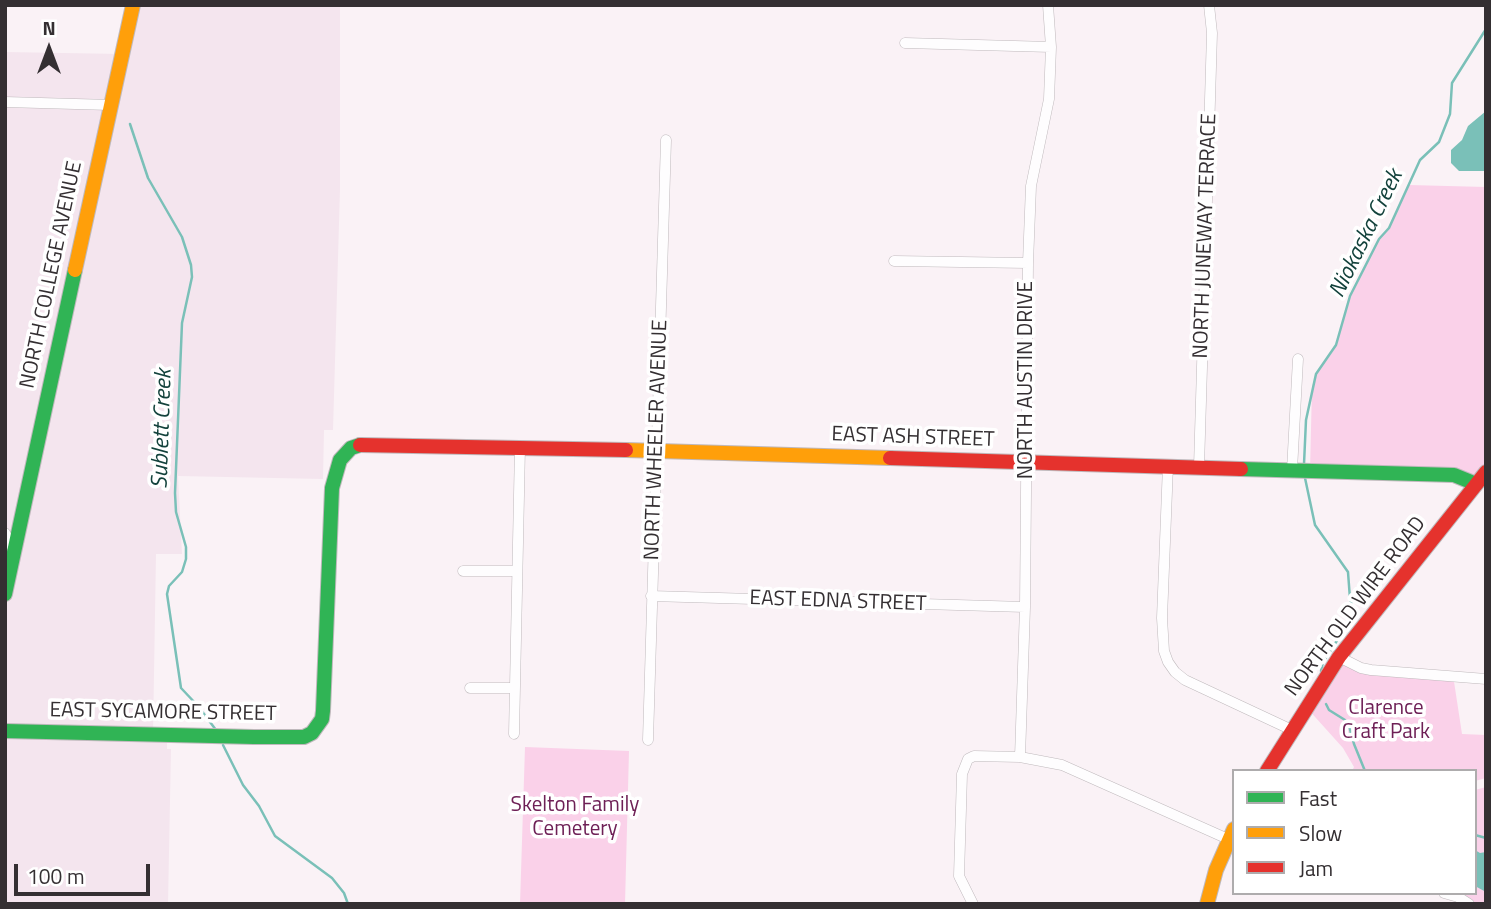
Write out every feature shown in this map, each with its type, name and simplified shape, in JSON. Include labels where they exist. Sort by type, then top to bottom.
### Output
[{"type":"street","name":"NORTH COLLEGE AVENUE","points":[[5,594],[133,5]]},
{"type":"street","name":"NORTH AUSTIN DRIVE","points":[[1020,757],[1025,607],[1028,262],[1031,186],[1049,99],[1052,47],[1048,5]]},
{"type":"street","name":"NORTH JUNEWAY TERRACE","points":[[1199,467],[1212,33],[1209,5]]},
{"type":"street","points":[[905,43],[1052,47]]},
{"type":"street","points":[[5,102],[111,105]]},
{"type":"street","name":"NORTH WHEELER AVENUE","points":[[648,740],[666,139]]},
{"type":"street","points":[[894,261],[1028,262]]},
{"type":"street","points":[[1292,470],[1298,359]]},
{"type":"street","name":"EAST ASH STREET","points":[[317,727],[324,711],[332,488],[340,460],[351,448],[363,444],[1454,475],[1482,482]]},
{"type":"street","points":[[514,734],[520,447]]},
{"type":"street","points":[[1168,466],[1162,618],[1164,651],[1175,672],[1185,680],[1292,730]]},
{"type":"street","name":"NORTH OLD WIRE ROAD","points":[[1268,769],[1339,657],[1482,482]]},
{"type":"street","points":[[5,533],[15,551]]},
{"type":"street","points":[[463,571],[517,571]]},
{"type":"street","name":"EAST EDNA STREET","points":[[652,596],[1025,607]]},
{"type":"street","points":[[1339,657],[1371,670],[1486,679]]},
{"type":"street","points":[[470,688],[515,688]]},
{"type":"street","name":"EAST SYCAMORE STREET","points":[[5,732],[304,737],[317,727]]},
{"type":"street","points":[[973,904],[959,876],[962,774],[968,759],[974,756],[1020,757],[1074,769],[1232,838],[1216,870],[1207,904]]},
{"type":"street","points":[[1451,895],[1469,904]]},
{"type":"shaded area","points":[[133,5],[340,5],[340,189],[333,430],[324,430],[323,479],[178,476],[182,554],[156,554],[153,734],[167,735],[167,749],[171,749],[168,904],[5,904],[5,52],[122,54]]},
{"type":"shaded area","points":[[1486,111],[1486,171],[1459,171],[1451,163],[1451,150],[1462,140],[1468,126]]},
{"type":"shaded area","points":[[1477,851],[1486,852],[1486,892],[1477,887]]},
{"type":"green space","points":[[1409,185],[1486,187],[1486,472],[1476,484],[1310,471],[1312,387],[1316,374],[1334,350],[1350,296],[1379,239],[1389,228]]},
{"type":"green space","name":"Clarence Craft Park","points":[[1339,657],[1361,668],[1453,675],[1462,734],[1486,735],[1486,778],[1477,780],[1477,769],[1353,769],[1343,748],[1307,708]]},
{"type":"green space","name":"Skelton Family Cemetery","points":[[525,747],[629,751],[625,904],[520,904]]},
{"type":"green space","points":[[1486,787],[1486,904],[1469,904],[1449,895],[1477,895],[1477,789]]},
{"type":"waterway","name":"Niokaska Creek","points":[[1304,464],[1306,420],[1316,374],[1336,345],[1350,296],[1379,239],[1389,228],[1420,160],[1439,142],[1450,114],[1452,83],[1486,29]]},
{"type":"waterway","name":"Sublett Creek","points":[[130,124],[148,178],[182,237],[191,265],[192,277],[182,323],[175,493],[176,512],[186,547],[186,559],[182,572],[169,586],[167,594],[181,688],[216,730]]},
{"type":"waterway","name":"Niokaska Creek","points":[[1305,478],[1315,525],[1348,572],[1350,599],[1355,613],[1323,662],[1321,671]]},
{"type":"waterway","name":"Niokaska Creek","points":[[1326,704],[1329,710],[1345,720],[1349,726],[1364,769]]},
{"type":"waterway","name":"Sublett Creek","points":[[223,745],[243,785],[259,806],[275,836],[332,878],[344,893],[348,904]]},
{"type":"waterway","name":"Niokaska Creek","points":[[1477,836],[1486,838]]},
{"type":"traffic: fast","points":[[5,594],[75,270]]},
{"type":"traffic: fast","points":[[5,731],[254,737],[304,737],[312,733],[322,719],[323,711],[332,488],[340,460],[351,448],[360,445]]},
{"type":"traffic: fast","points":[[1241,469],[1454,475],[1476,484]]},
{"type":"traffic: slow","points":[[75,270],[133,5]]},
{"type":"traffic: slow","points":[[626,450],[890,458]]},
{"type":"traffic: slow","points":[[1207,904],[1216,870],[1232,834]]},
{"type":"traffic: jam","points":[[360,445],[626,450]]},
{"type":"traffic: jam","points":[[890,458],[1241,469]]},
{"type":"traffic: jam","points":[[1268,769],[1339,657],[1486,472]]}]
